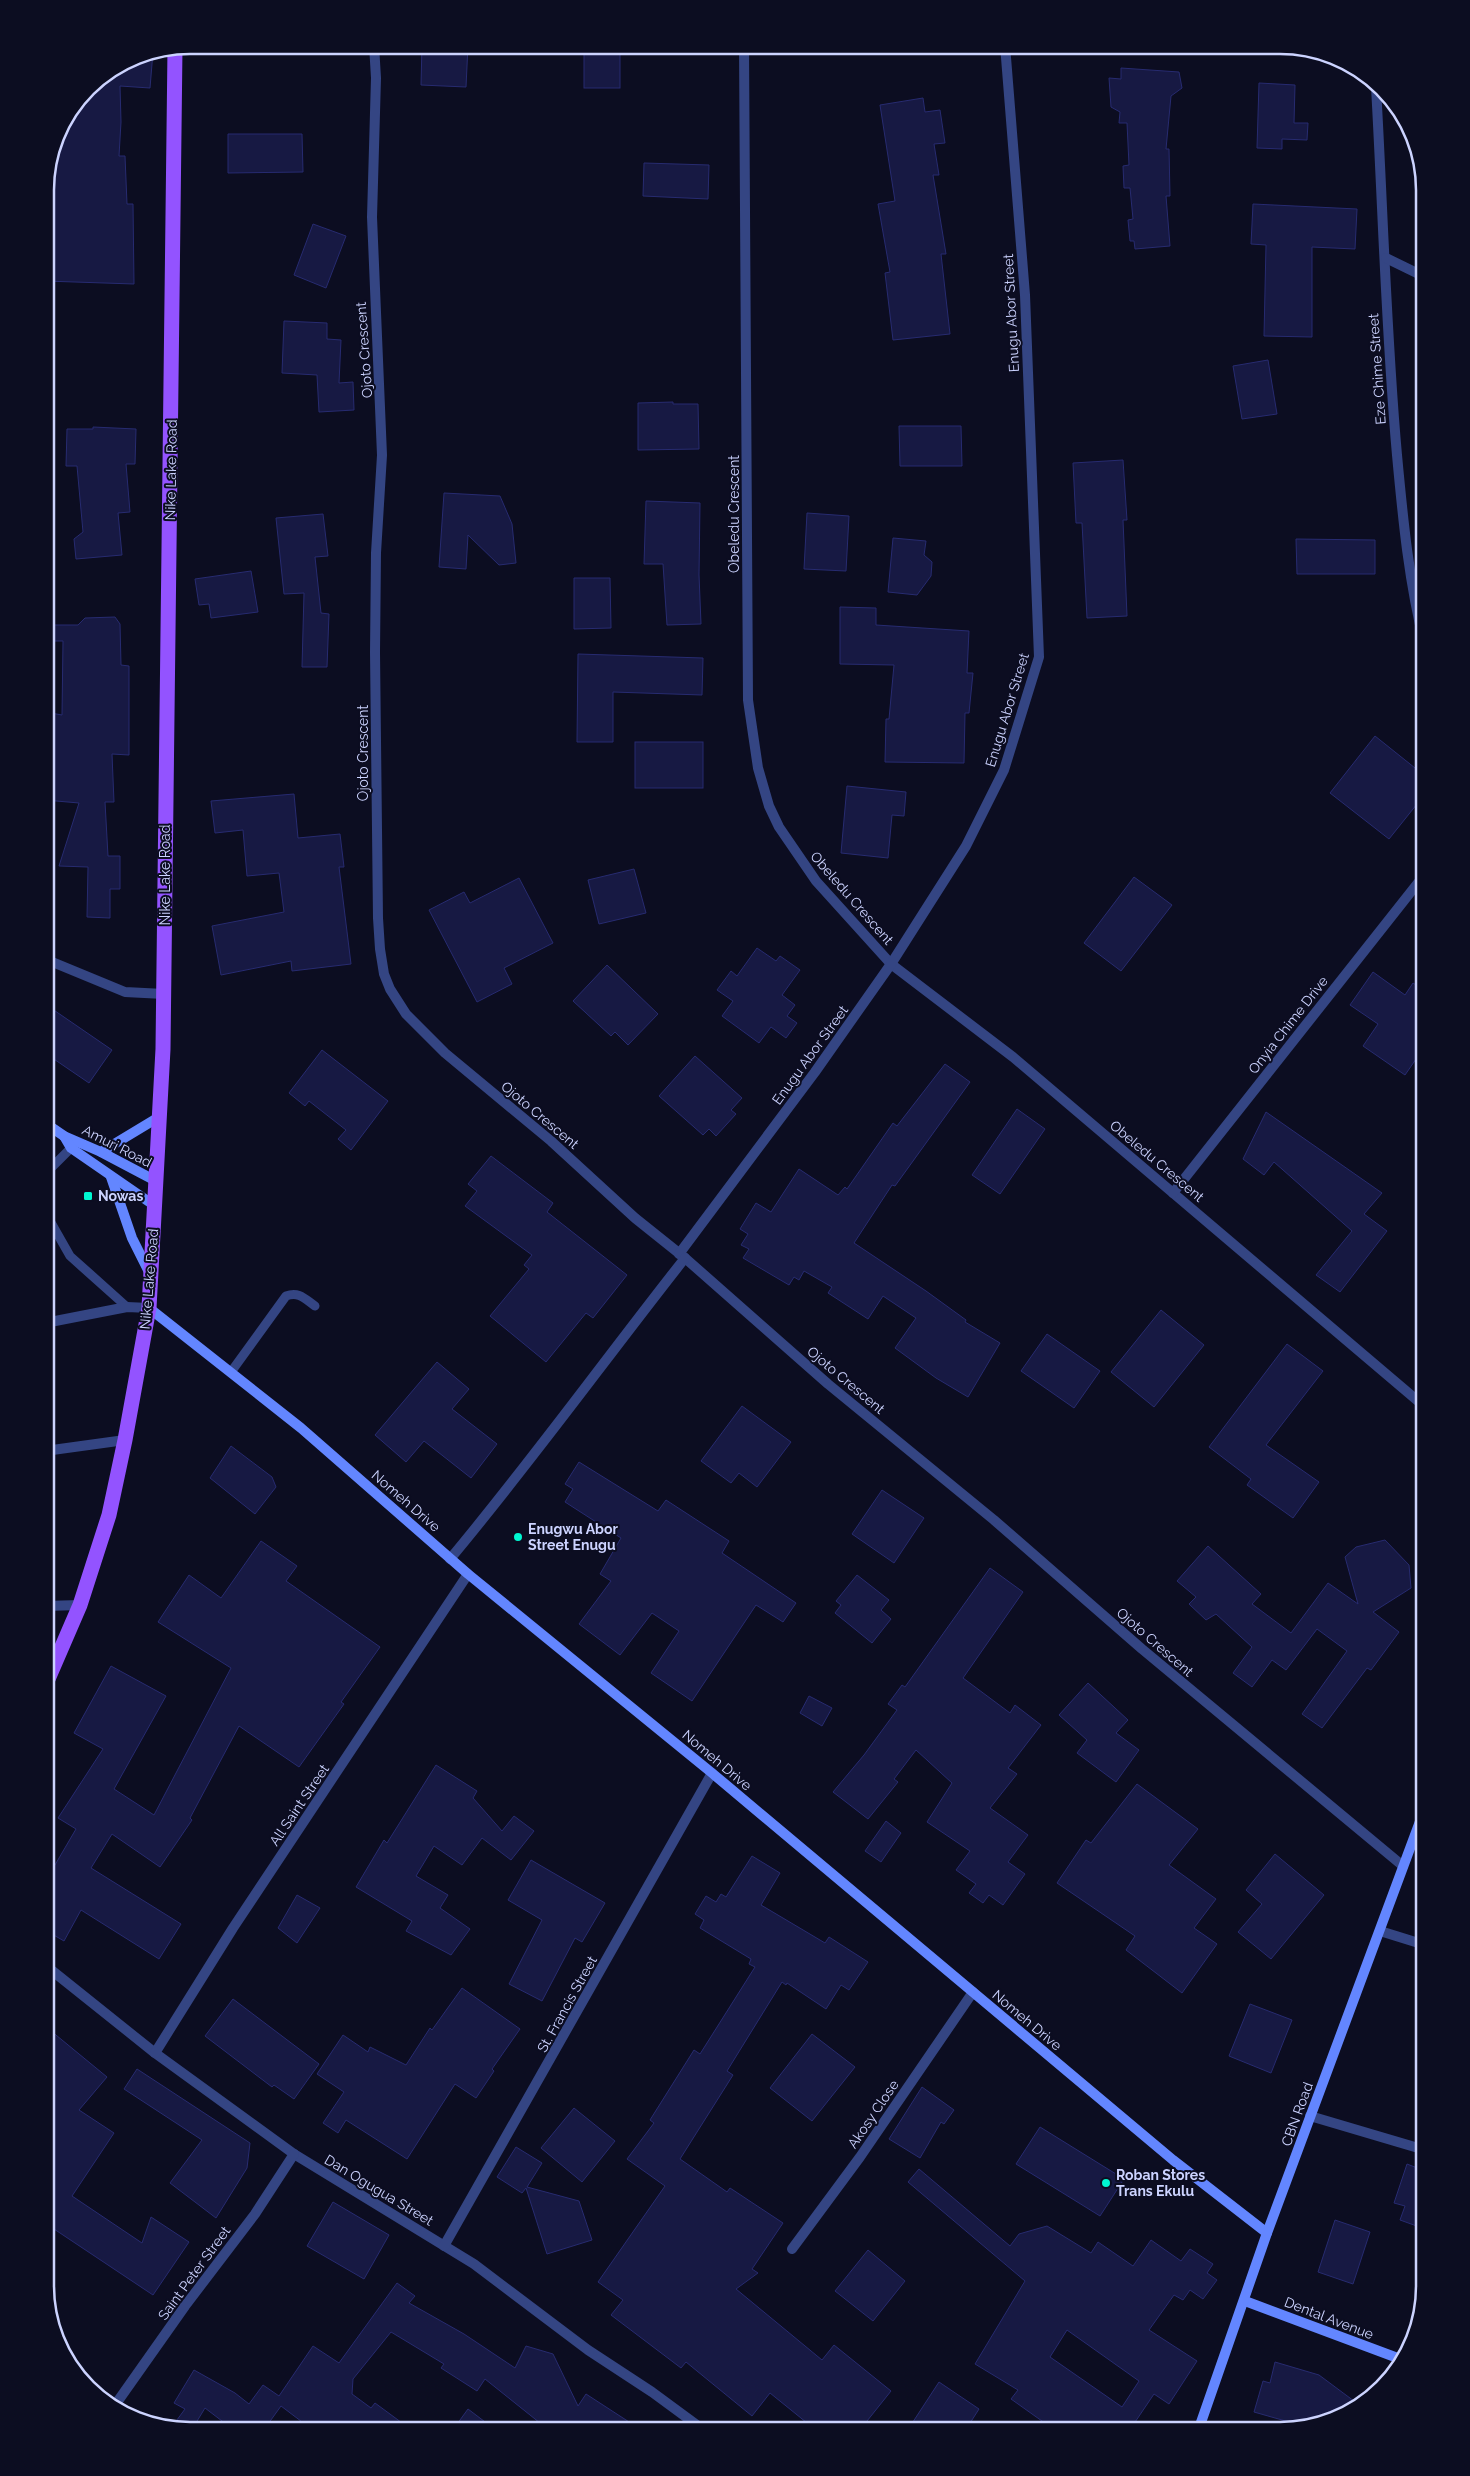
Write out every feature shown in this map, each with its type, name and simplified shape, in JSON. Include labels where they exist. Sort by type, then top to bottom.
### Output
[{"type":"main road","name":"Nike Lake Road","points":[[54,1665],[80,1605],[109,1515],[149,1308],[164,994],[175,55]]},
{"type":"main road","points":[[101,1152],[159,1117]]},
{"type":"main road","name":"Amuri Road","points":[[54,1129],[64,1136],[101,1152],[156,1181]]},
{"type":"main road","name":"Amuri Road","points":[[64,1136],[71,1148],[155,1206]]},
{"type":"main road","points":[[111,1177],[132,1238],[151,1275]]},
{"type":"main road","name":"Nomeh Drive","points":[[149,1308],[308,1434],[450,1559],[712,1773],[1173,2160],[1268,2233]]},
{"type":"main road","name":"CBN Road","points":[[1201,2422],[1310,2116],[1416,1832]]},
{"type":"main road","name":"Dental Avenue","points":[[1245,2301],[1396,2357]]},
{"type":"street","name":"Ojoto Crescent","points":[[375,54],[376,78],[372,217],[382,455],[376,553],[376,813],[380,941],[384,974],[397,1002],[406,1014],[445,1053],[551,1141],[635,1218],[682,1256],[828,1384],[994,1520],[1149,1655],[1403,1866]]},
{"type":"street","name":"Obeledu Crescent","points":[[744,54],[748,693],[752,743],[769,806],[792,849],[816,881],[891,964],[1013,1057],[1416,1399]]},
{"type":"street","name":"Enugu Abor Street","points":[[450,1559],[517,1478],[682,1256],[891,964],[966,846],[994,794],[1007,763],[1039,657],[1025,295],[1006,54]]},
{"type":"street","name":"Eze Chime Street","points":[[1376,94],[1391,382],[1403,530],[1416,605]]},
{"type":"street","points":[[1386,258],[1416,273]]},
{"type":"street","name":"Onyia Chime Drive","points":[[1173,1193],[1416,885]]},
{"type":"street","points":[[54,963],[125,992],[164,994]]},
{"type":"street","points":[[54,1321],[127,1308],[149,1308]]},
{"type":"street","points":[[54,1450],[125,1440]]},
{"type":"street","name":"All Saint Street","points":[[155,2053],[233,1928],[468,1574]]},
{"type":"street","points":[[54,1606],[80,1605]]},
{"type":"street","name":"St. Francis Street","points":[[444,2246],[712,1773]]},
{"type":"street","points":[[1380,1931],[1416,1942]]},
{"type":"street","name":"Dan Ogugua Street","points":[[54,1972],[155,2053],[294,2154],[474,2264],[588,2350],[652,2392],[693,2422]]},
{"type":"street","name":"Akosy Close","points":[[792,2250],[860,2157],[973,1992]]},
{"type":"street","points":[[1310,2116],[1416,2147]]},
{"type":"street","name":"Saint Peter Street","points":[[118,2401],[185,2306],[255,2214],[294,2154]]},
{"type":"lane","points":[[54,1165],[71,1148]]},
{"type":"lane","points":[[54,1228],[70,1256],[127,1308]]},
{"type":"lane","points":[[231,1372],[286,1296],[292,1293],[300,1294],[315,1306]]},
{"type":"building","points":[[422,54],[468,54],[466,87],[421,85]]},
{"type":"building","points":[[584,54],[620,54],[620,88],[584,88]]},
{"type":"building","points":[[152,59],[150,88],[120,86],[121,122],[119,156],[125,156],[127,204],[133,204],[134,284],[54,281],[54,181],[61,146],[82,107],[107,82],[122,72]]},
{"type":"building","points":[[1121,68],[1179,72],[1182,88],[1171,96],[1166,149],[1169,149],[1170,196],[1166,196],[1170,246],[1135,249],[1134,241],[1130,241],[1128,220],[1133,219],[1130,188],[1124,188],[1123,166],[1129,165],[1127,123],[1119,123],[1120,112],[1111,107],[1109,78],[1121,79]]},
{"type":"building","points":[[1259,83],[1295,85],[1294,123],[1308,123],[1307,140],[1282,139],[1282,149],[1257,148]]},
{"type":"building","points":[[923,98],[925,112],[940,110],[945,143],[934,144],[939,175],[933,175],[946,254],[941,254],[950,334],[893,340],[885,273],[890,272],[878,204],[895,201],[880,105]]},
{"type":"building","points":[[228,134],[302,134],[303,172],[228,173]]},
{"type":"building","points":[[644,163],[709,165],[708,199],[643,196]]},
{"type":"building","points":[[1253,204],[1357,209],[1355,249],[1312,247],[1312,337],[1264,336],[1266,245],[1251,244]]},
{"type":"building","points":[[313,224],[346,236],[326,288],[294,275]]},
{"type":"building","points":[[284,321],[327,323],[327,339],[341,340],[339,383],[353,382],[354,410],[319,412],[317,375],[282,373]]},
{"type":"building","points":[[1268,360],[1277,414],[1242,419],[1233,366]]},
{"type":"building","points":[[673,402],[673,404],[698,404],[699,449],[638,450],[638,403]]},
{"type":"building","points":[[899,426],[961,426],[962,466],[900,466]]},
{"type":"building","points":[[93,427],[136,429],[135,464],[126,464],[130,512],[118,513],[122,555],[76,559],[74,539],[83,532],[77,466],[66,466],[67,429],[93,429]]},
{"type":"building","points":[[1123,460],[1127,520],[1123,520],[1127,616],[1087,618],[1082,523],[1076,523],[1073,463]]},
{"type":"building","points":[[444,493],[500,496],[512,524],[516,563],[499,565],[468,535],[466,569],[439,567]]},
{"type":"building","points":[[646,501],[700,503],[699,575],[701,624],[667,625],[663,564],[644,564]]},
{"type":"building","points":[[807,513],[849,516],[846,571],[804,569]]},
{"type":"building","points":[[323,514],[328,556],[315,557],[321,613],[329,614],[327,667],[302,667],[304,593],[284,594],[276,518]]},
{"type":"building","points":[[893,538],[926,541],[924,555],[932,562],[931,576],[917,595],[888,592]]},
{"type":"building","points":[[1296,539],[1375,540],[1375,574],[1297,574]]},
{"type":"building","points":[[251,571],[258,612],[211,618],[209,604],[199,605],[195,579]]},
{"type":"building","points":[[574,578],[610,578],[611,628],[574,629]]},
{"type":"building","points":[[840,607],[876,608],[876,625],[969,631],[967,673],[973,673],[969,713],[965,713],[964,763],[885,762],[886,719],[889,719],[894,665],[840,664]]},
{"type":"building","points":[[115,617],[120,624],[121,665],[129,666],[129,755],[112,754],[114,802],[105,802],[108,856],[120,856],[120,889],[110,889],[110,918],[87,917],[88,867],[59,866],[79,803],[54,801],[54,714],[62,715],[63,641],[54,641],[54,625],[78,625],[85,618]]},
{"type":"building","points":[[578,654],[703,658],[702,695],[613,692],[613,742],[577,742]]},
{"type":"building","points":[[1375,736],[1416,769],[1416,805],[1389,839],[1330,793]]},
{"type":"building","points":[[635,742],[703,742],[703,788],[635,788]]},
{"type":"building","points":[[847,786],[906,792],[904,816],[892,815],[888,858],[841,853]]},
{"type":"building","points":[[294,794],[298,838],[340,834],[344,867],[339,867],[351,964],[292,971],[291,961],[221,975],[212,926],[284,912],[279,873],[247,876],[243,830],[215,833],[211,801]]},
{"type":"building","points":[[634,869],[646,913],[599,924],[588,880]]},
{"type":"building","points":[[1134,877],[1172,905],[1121,971],[1084,943]]},
{"type":"building","points":[[519,878],[553,943],[504,968],[512,984],[477,1002],[429,910],[464,892],[470,903]]},
{"type":"building","points":[[757,948],[776,961],[780,956],[800,970],[782,995],[795,1005],[787,1016],[797,1023],[786,1038],[771,1027],[759,1043],[722,1016],[733,1001],[717,990],[731,971],[737,976]]},
{"type":"building","points":[[607,965],[658,1014],[628,1045],[615,1032],[611,1036],[573,1001]]},
{"type":"building","points":[[1373,972],[1405,995],[1413,983],[1416,985],[1416,1059],[1405,1075],[1363,1046],[1378,1024],[1350,1005]]},
{"type":"building","points":[[54,1010],[112,1050],[89,1083],[54,1059]]},
{"type":"building","points":[[322,1050],[388,1101],[351,1150],[338,1139],[346,1130],[309,1101],[305,1106],[289,1093]]},
{"type":"building","points":[[695,1056],[742,1098],[731,1110],[736,1114],[716,1136],[709,1129],[703,1135],[659,1096]]},
{"type":"building","points":[[945,1064],[970,1082],[895,1186],[892,1185],[854,1243],[926,1291],[966,1320],[965,1322],[1000,1343],[968,1397],[936,1378],[895,1348],[916,1318],[883,1296],[868,1319],[828,1293],[832,1287],[804,1271],[799,1280],[794,1277],[789,1285],[743,1258],[749,1249],[741,1245],[748,1234],[740,1229],[756,1203],[771,1212],[799,1169],[838,1195],[845,1187],[847,1189],[893,1123],[897,1126]]},
{"type":"building","points":[[1017,1109],[1045,1129],[1000,1194],[972,1175]]},
{"type":"building","points":[[1266,1112],[1382,1193],[1364,1214],[1387,1231],[1340,1292],[1316,1275],[1352,1231],[1274,1162],[1264,1175],[1243,1159]]},
{"type":"building","points":[[491,1156],[553,1203],[547,1212],[627,1275],[593,1318],[586,1313],[546,1362],[490,1316],[529,1269],[524,1265],[532,1255],[465,1206],[477,1191],[468,1184]]},
{"type":"building","points":[[1161,1310],[1204,1345],[1154,1407],[1111,1372]]},
{"type":"building","points":[[1047,1334],[1100,1371],[1074,1408],[1021,1371]]},
{"type":"building","points":[[1287,1344],[1323,1371],[1266,1445],[1319,1482],[1293,1518],[1247,1485],[1251,1479],[1209,1447]]},
{"type":"building","points":[[437,1362],[469,1389],[452,1409],[497,1444],[471,1478],[424,1441],[406,1462],[375,1435]]},
{"type":"building","points":[[742,1406],[791,1442],[757,1487],[739,1473],[731,1483],[701,1461]]},
{"type":"building","points":[[231,1446],[272,1477],[276,1487],[255,1514],[210,1478]]},
{"type":"building","points":[[579,1462],[658,1511],[666,1500],[729,1541],[722,1553],[796,1603],[783,1622],[756,1605],[692,1701],[651,1673],[679,1631],[652,1613],[620,1655],[579,1624],[611,1581],[600,1574],[621,1538],[565,1502],[573,1489],[565,1484]]},
{"type":"building","points":[[882,1490],[924,1518],[894,1563],[852,1534]]},
{"type":"building","points":[[1385,1540],[1409,1565],[1411,1588],[1373,1612],[1399,1632],[1371,1670],[1367,1668],[1322,1728],[1302,1714],[1347,1651],[1317,1629],[1286,1670],[1272,1660],[1252,1687],[1233,1673],[1252,1647],[1216,1614],[1206,1620],[1189,1604],[1196,1597],[1177,1581],[1208,1546],[1261,1594],[1252,1604],[1291,1633],[1328,1583],[1358,1604],[1345,1557],[1356,1547]]},
{"type":"building","points":[[261,1541],[297,1566],[286,1581],[380,1647],[341,1702],[344,1704],[299,1767],[239,1726],[190,1818],[192,1820],[160,1867],[112,1834],[91,1868],[181,1924],[159,1959],[81,1910],[64,1941],[54,1935],[54,1867],[76,1829],[58,1818],[103,1749],[74,1733],[111,1666],[166,1696],[114,1789],[154,1815],[231,1668],[158,1622],[189,1575],[221,1598]]},
{"type":"building","points":[[990,1568],[1023,1592],[963,1678],[1010,1713],[1015,1705],[1041,1725],[1008,1768],[1017,1774],[990,1808],[1028,1835],[1008,1862],[1025,1874],[1003,1905],[989,1895],[983,1903],[969,1893],[976,1884],[956,1870],[970,1851],[927,1822],[952,1783],[916,1750],[894,1779],[898,1782],[868,1819],[833,1792],[864,1755],[897,1710],[888,1704],[902,1685],[905,1687]]},
{"type":"building","points":[[857,1575],[889,1600],[881,1610],[891,1619],[872,1643],[835,1613],[841,1605],[836,1601]]},
{"type":"building","points":[[1088,1683],[1128,1720],[1116,1733],[1139,1750],[1116,1782],[1077,1753],[1087,1740],[1059,1715]]},
{"type":"building","points":[[809,1696],[832,1708],[822,1726],[800,1713]]},
{"type":"building","points":[[436,1765],[477,1791],[473,1798],[502,1831],[514,1816],[534,1831],[511,1860],[482,1838],[462,1865],[434,1846],[416,1876],[448,1895],[440,1908],[470,1929],[451,1955],[406,1931],[412,1921],[356,1887],[384,1840],[387,1843]]},
{"type":"building","points":[[1137,1784],[1198,1829],[1169,1865],[1216,1899],[1194,1928],[1217,1944],[1182,1993],[1126,1950],[1135,1936],[1057,1883],[1086,1840],[1091,1843]]},
{"type":"building","points":[[886,1821],[901,1833],[881,1862],[865,1851]]},
{"type":"building","points":[[1275,1854],[1324,1895],[1271,1959],[1238,1932],[1262,1904],[1246,1890]]},
{"type":"building","points":[[752,1856],[780,1873],[761,1905],[825,1943],[829,1937],[868,1962],[849,1990],[841,1985],[826,2009],[787,1983],[786,1985],[782,1982],[727,2071],[733,2075],[680,2159],[727,2192],[730,2188],[783,2223],[752,2269],[758,2273],[736,2289],[822,2360],[834,2345],[891,2391],[866,2422],[806,2422],[770,2393],[752,2416],[686,2362],[681,2368],[611,2315],[623,2300],[598,2282],[665,2186],[627,2159],[654,2123],[650,2120],[694,2050],[700,2054],[755,1967],[749,1964],[751,1959],[700,1928],[704,1920],[695,1914],[706,1896],[716,1902],[721,1894],[726,1897]]},
{"type":"building","points":[[531,1860],[605,1903],[582,1942],[575,1938],[542,2001],[509,1984],[542,1920],[508,1900]]},
{"type":"building","points":[[297,1895],[320,1908],[297,1943],[278,1928]]},
{"type":"building","points":[[462,1988],[520,2029],[492,2069],[494,2071],[476,2098],[455,2084],[407,2159],[346,2120],[338,2133],[323,2123],[344,2092],[317,2074],[343,2035],[368,2052],[370,2047],[406,2065],[430,2028],[432,2030]]},
{"type":"building","points":[[233,1999],[319,2064],[294,2099],[274,2085],[272,2087],[205,2036]]},
{"type":"building","points":[[1250,2004],[1292,2020],[1271,2073],[1229,2056]]},
{"type":"building","points":[[54,2033],[107,2077],[79,2110],[114,2133],[72,2196],[142,2243],[151,2217],[189,2242],[153,2295],[54,2229]]},
{"type":"building","points":[[812,2034],[855,2067],[812,2121],[770,2088]]},
{"type":"building","points":[[137,2069],[250,2143],[247,2168],[216,2218],[170,2183],[202,2140],[124,2089]]},
{"type":"building","points":[[922,2087],[954,2110],[944,2124],[941,2122],[920,2158],[889,2139]]},
{"type":"building","points":[[574,2108],[615,2141],[582,2182],[541,2148]]},
{"type":"building","points":[[1040,2127],[1124,2179],[1100,2216],[1016,2164]]},
{"type":"building","points":[[516,2147],[542,2163],[527,2187],[579,2201],[592,2240],[547,2254],[526,2188],[522,2193],[497,2177]]},
{"type":"building","points":[[1407,2164],[1416,2168],[1416,2226],[1400,2220],[1405,2206],[1394,2203]]},
{"type":"building","points":[[919,2169],[1010,2246],[1019,2234],[1047,2226],[1091,2253],[1098,2242],[1133,2266],[1151,2240],[1181,2261],[1190,2249],[1213,2264],[1207,2273],[1217,2280],[1203,2299],[1190,2290],[1183,2300],[1174,2295],[1149,2330],[1197,2361],[1169,2404],[1154,2394],[1135,2422],[1043,2422],[1011,2399],[1018,2390],[975,2364],[1025,2281],[908,2182]],"holes":[[[1067,2330],[1139,2381],[1122,2407],[1050,2357]]]},
{"type":"building","points":[[333,2202],[389,2235],[364,2279],[307,2246]]},
{"type":"building","points":[[1335,2220],[1370,2232],[1353,2284],[1318,2272]]},
{"type":"building","points":[[868,2250],[905,2281],[873,2321],[835,2291]]},
{"type":"building","points":[[397,2283],[415,2296],[409,2303],[464,2334],[515,2368],[526,2346],[553,2354],[578,2406],[586,2394],[629,2422],[539,2422],[485,2379],[477,2391],[441,2368],[444,2364],[391,2332],[353,2379],[352,2394],[371,2408],[375,2403],[401,2422],[302,2422],[281,2406],[269,2422],[223,2422],[205,2408],[196,2422],[176,2421],[185,2409],[174,2403],[194,2370],[235,2393],[249,2404],[263,2385],[279,2396],[313,2346],[339,2363]]},
{"type":"building","points":[[1275,2362],[1319,2375],[1353,2401],[1324,2415],[1307,2420],[1289,2422],[1254,2412],[1263,2381],[1270,2383]]},
{"type":"building","points":[[939,2382],[979,2409],[971,2422],[913,2422]]},
{"type":"building","points":[[468,2409],[485,2422],[459,2422]]},
{"type":"place","name":"Nowas","points":[[88,1196]]},
{"type":"place","name":"Enugwu Abor Street Enugu","points":[[518,1537]]},
{"type":"place","name":"Roban Stores Trans Ekulu","points":[[1106,2183]]}]
